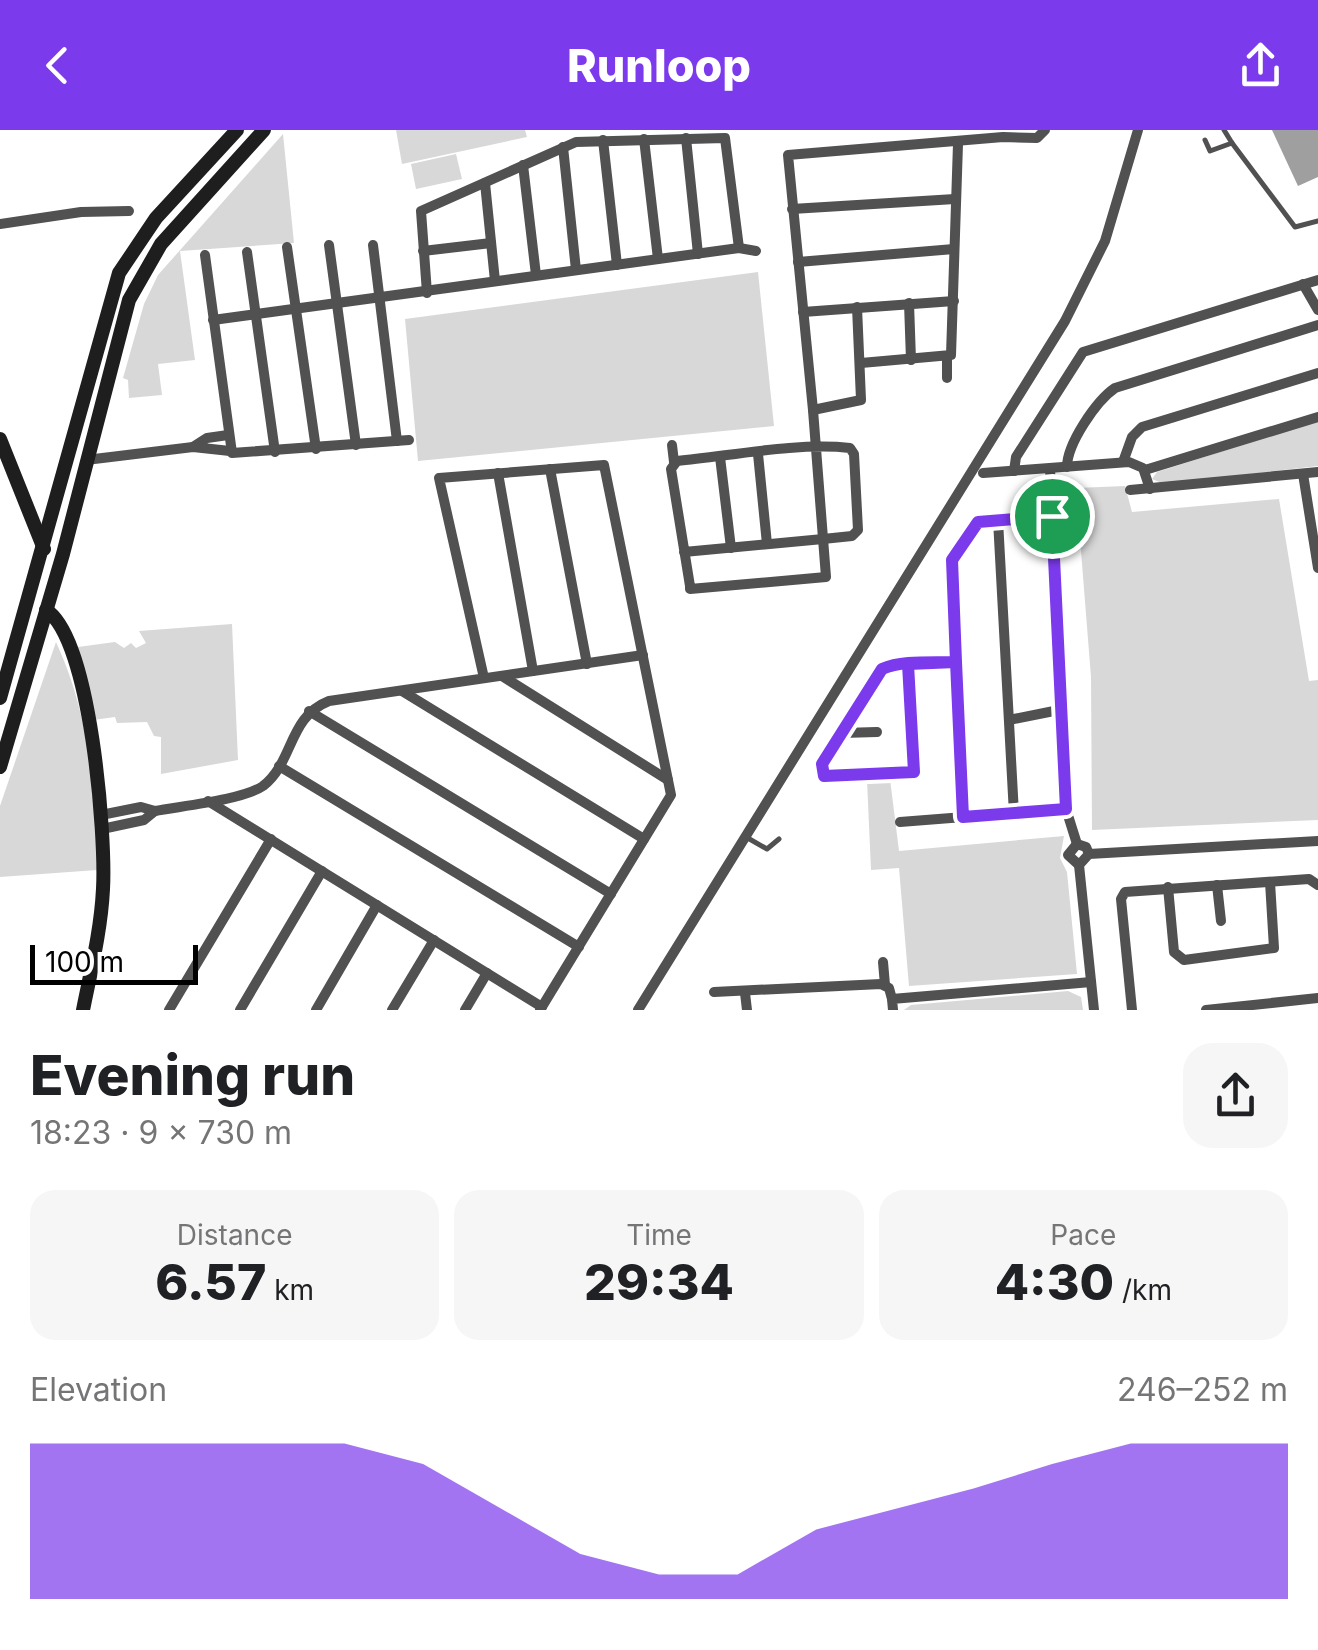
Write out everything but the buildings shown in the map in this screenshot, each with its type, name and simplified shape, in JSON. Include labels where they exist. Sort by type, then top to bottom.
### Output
[{"type":"main road","points":[[0,698],[44,549],[104,312],[119,273],[156,218],[237,130]]},
{"type":"main road","points":[[0,767],[137,282],[182,218],[264,130]]},
{"type":"main road","points":[[0,440],[3,456],[44,549]]},
{"type":"main road","points":[[46,610],[65,628],[78,671],[101,822],[103,895],[83,1010]]},
{"type":"main road","points":[[6,675],[26,682]]},
{"type":"street","points":[[679,592],[824,580],[813,410],[788,155],[958,144],[1003,134],[1037,138],[1045,130]]},
{"type":"street","points":[[638,1010],[1065,321],[1105,241],[1138,130]]},
{"type":"street","points":[[428,293],[421,211],[563,147],[604,140],[718,136],[727,141],[740,248]]},
{"type":"street","points":[[686,138],[698,254]]},
{"type":"street","points":[[604,140],[617,265]]},
{"type":"street","points":[[644,140],[658,259]]},
{"type":"street","points":[[946,378],[947,358],[952,350],[958,144]]},
{"type":"street","points":[[563,147],[576,270]]},
{"type":"street","points":[[523,165],[536,275]]},
{"type":"street","points":[[485,183],[496,281]]},
{"type":"street","points":[[792,210],[955,199]]},
{"type":"street","points":[[0,224],[38,222],[80,212],[129,211]]},
{"type":"street","points":[[423,251],[492,244]]},
{"type":"street","points":[[329,245],[356,445]]},
{"type":"street","points":[[86,460],[193,446],[230,450],[237,456],[403,441],[373,246]]},
{"type":"street","points":[[288,247],[316,449]]},
{"type":"street","points":[[213,320],[338,306],[740,248],[756,251]]},
{"type":"street","points":[[798,262],[954,249]]},
{"type":"street","points":[[247,252],[275,452]]},
{"type":"street","points":[[205,255],[230,450]]},
{"type":"street","points":[[1014,471],[1016,456],[1083,352],[1318,280]]},
{"type":"street","points":[[1304,284],[1318,310]]},
{"type":"street","points":[[803,312],[954,301]]},
{"type":"street","points":[[909,304],[911,360]]},
{"type":"street","points":[[813,410],[860,402],[856,308]]},
{"type":"street","points":[[1067,467],[1069,453],[1111,391],[1318,326]]},
{"type":"street","points":[[861,363],[947,358]]},
{"type":"street","points":[[1123,462],[1132,437],[1142,427],[1318,373]]},
{"type":"street","points":[[983,472],[1123,462],[1144,470],[1318,417]]},
{"type":"street","points":[[193,446],[207,438],[228,436]]},
{"type":"street","points":[[672,445],[671,470],[693,591]]},
{"type":"street","points":[[674,462],[846,448],[854,454],[858,530],[852,536],[684,552]]},
{"type":"street","points":[[758,454],[767,544]]},
{"type":"street","points":[[720,457],[731,548]]},
{"type":"street","points":[[207,800],[541,1009],[672,795],[604,465],[440,478],[484,678]]},
{"type":"street","points":[[550,469],[587,664]]},
{"type":"street","points":[[1050,469],[1059,710],[1066,809],[1076,844]]},
{"type":"street","points":[[1144,470],[1150,490]]},
{"type":"street","points":[[1130,490],[1318,472]]},
{"type":"street","points":[[498,474],[532,672]]},
{"type":"street","points":[[1302,474],[1318,568]]},
{"type":"street","points":[[963,817],[952,557],[974,524],[1052,516]]},
{"type":"street","points":[[998,520],[1014,814]]},
{"type":"street","points":[[101,822],[142,806],[155,811],[256,790],[279,766],[309,711],[329,701],[643,656]]},
{"type":"street","points":[[908,664],[914,775],[824,776],[822,766],[882,669],[908,664],[956,662]]},
{"type":"street","points":[[502,676],[668,780]]},
{"type":"street","points":[[401,690],[644,840]]},
{"type":"street","points":[[1009,720],[1059,710]]},
{"type":"street","points":[[309,711],[611,894]]},
{"type":"street","points":[[842,733],[877,732]]},
{"type":"street","points":[[279,766],[579,947]]},
{"type":"street","points":[[900,822],[1066,809]]},
{"type":"street","points":[[168,1010],[270,840]]},
{"type":"street","points":[[1079,865],[1089,854],[1318,841]]},
{"type":"street","points":[[1076,844],[1086,847],[1089,854]]},
{"type":"street","points":[[1076,844],[1068,855],[1079,865],[1094,1010]]},
{"type":"street","points":[[240,1010],[322,871]]},
{"type":"street","points":[[1132,1010],[1122,896],[1128,890],[1309,879],[1318,885]]},
{"type":"street","points":[[1168,888],[1174,952],[1184,960],[1274,948],[1270,882]]},
{"type":"street","points":[[1217,884],[1221,921]]},
{"type":"street","points":[[316,1010],[377,906]]},
{"type":"street","points":[[392,1010],[434,940]]},
{"type":"street","points":[[882,962],[893,1005],[1090,982]]},
{"type":"street","points":[[465,1010],[488,974]]},
{"type":"street","points":[[714,992],[885,985]]},
{"type":"street","points":[[746,992],[748,1010]]},
{"type":"street","points":[[1206,1010],[1318,998]]},
{"type":"lane","points":[[1224,130],[1296,227],[1318,221]]},
{"type":"lane","points":[[1205,140],[1210,150],[1232,143]]},
{"type":"lane","points":[[746,837],[767,850],[778,839]]},
{"type":"shaded area","points":[[396,130],[525,130],[527,137],[402,164]]},
{"type":"shaded area","points":[[1272,130],[1318,130],[1318,177],[1298,186]]},
{"type":"shaded area","points":[[283,134],[294,243],[180,251],[195,360],[158,364],[162,395],[129,398],[128,380],[123,378],[144,304],[158,275]]},
{"type":"shaded area","points":[[456,154],[462,179],[416,189],[411,164]]},
{"type":"shaded area","points":[[758,272],[774,426],[418,461],[405,319]]},
{"type":"shaded area","points":[[1318,421],[1318,466],[1164,484],[1152,479],[1157,472]]},
{"type":"shaded area","points":[[1125,486],[1132,512],[1279,499],[1309,681],[1318,680],[1318,820],[1092,830],[1091,677],[1076,488]]},
{"type":"shaded area","points":[[232,624],[238,760],[161,774],[161,737],[154,736],[147,722],[117,723],[115,717],[93,720],[78,647],[115,642],[124,648],[131,643],[136,648],[146,643],[139,631]]},
{"type":"shaded area","points":[[56,642],[83,725],[95,811],[97,870],[0,877],[0,806]]},
{"type":"shaded area","points":[[890,779],[899,851],[1064,836],[1060,858],[1067,872],[1077,974],[909,986],[899,868],[871,870],[867,780]]},
{"type":"shaded area","points":[[1068,991],[1081,997],[1083,1010],[904,1010],[911,1005]]},
{"type":"route","points":[[1052,516],[978,522],[954,553],[951,566],[956,662],[908,664],[914,772],[824,776],[822,764],[882,669],[908,664],[956,662],[963,817],[1066,809],[1052,516]]}]
